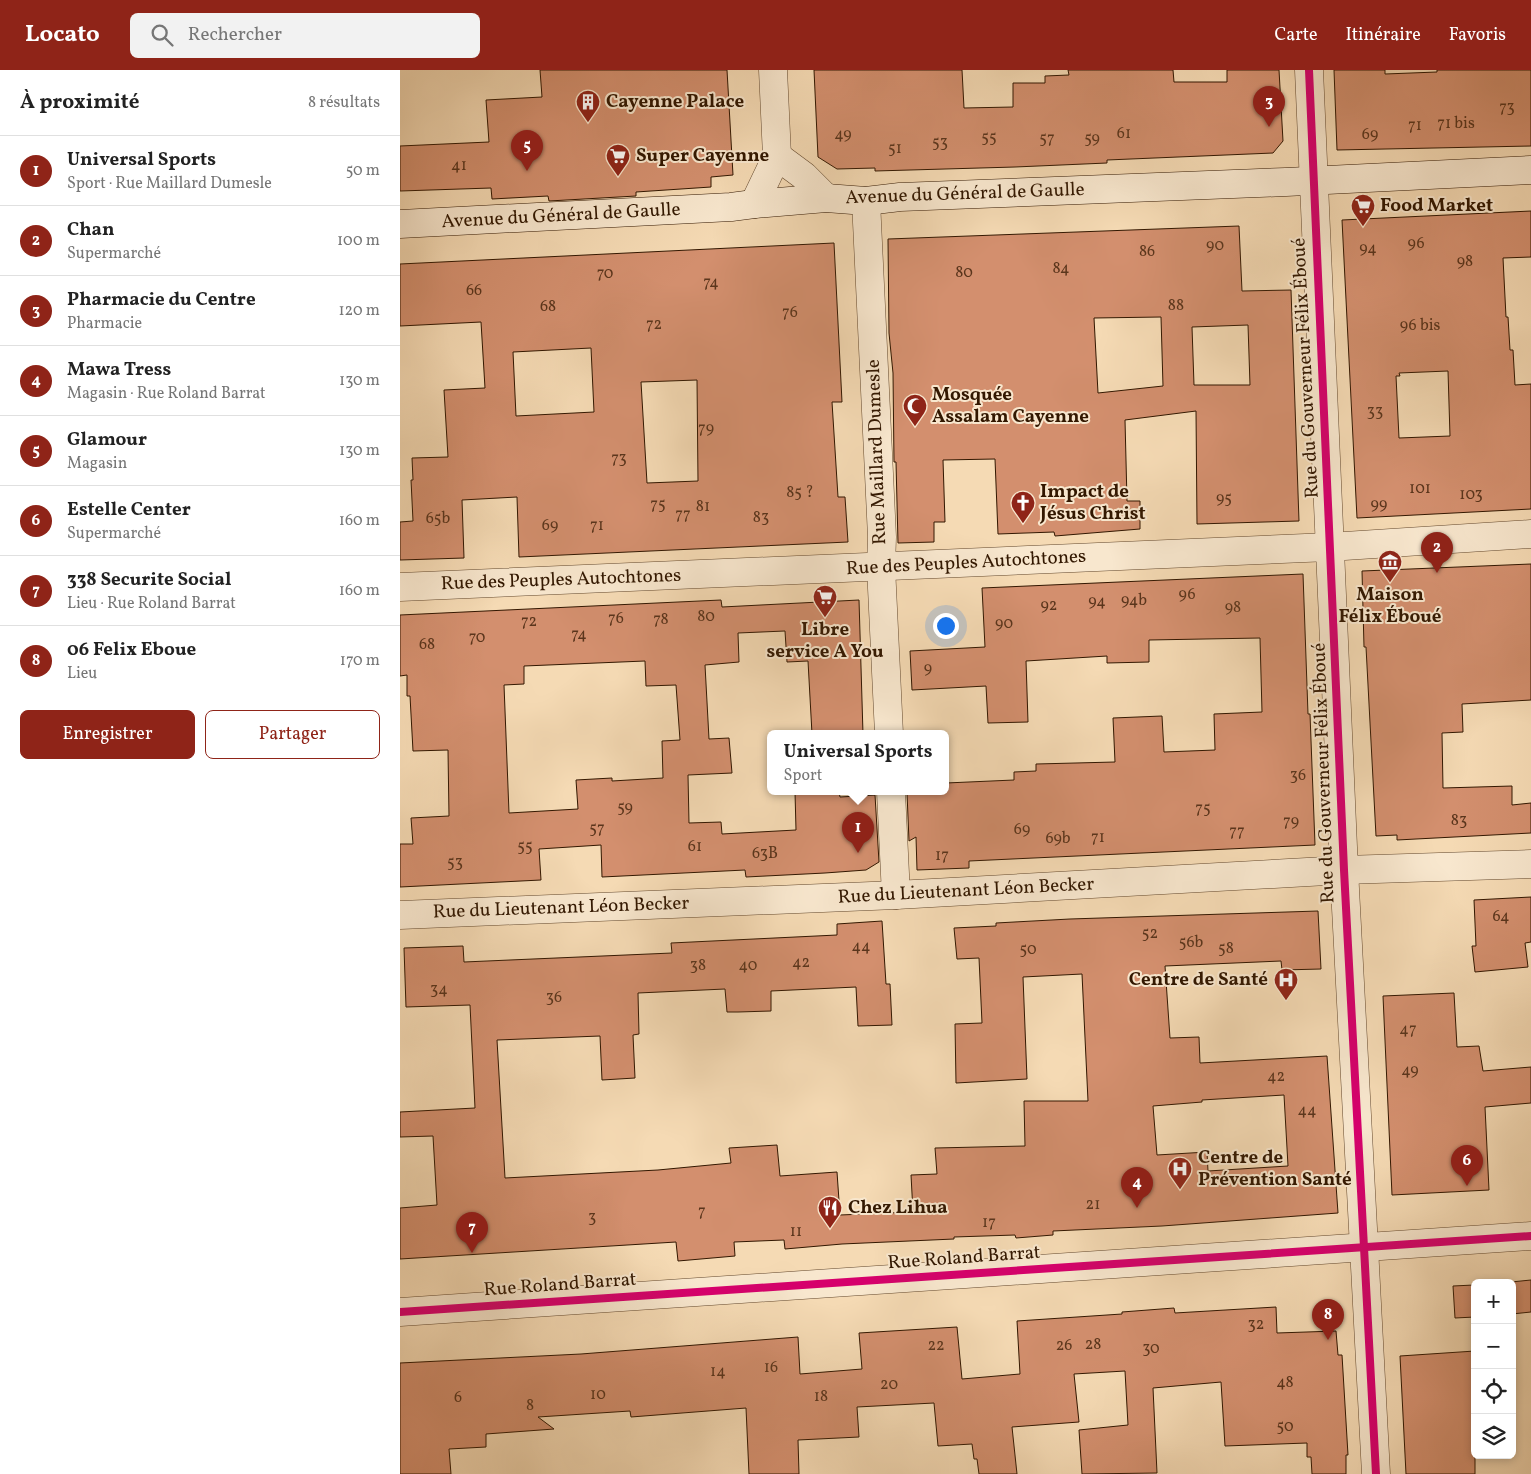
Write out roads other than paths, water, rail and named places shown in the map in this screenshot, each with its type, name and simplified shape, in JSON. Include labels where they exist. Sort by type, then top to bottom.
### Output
[{"type":"street","points":[[754,204],[776,156],[773,70]]},
{"type":"street","name":"Rue du Gouverneur Félix Éboué","points":[[1309,70],[1330,512],[1329,547],[1344,870],[1376,1474]]},
{"type":"street","points":[[776,156],[804,176],[826,198]]},
{"type":"street","name":"Avenue du Général de Gaulle","points":[[400,224],[730,207],[826,198],[866,201],[900,197],[1531,170]]},
{"type":"street","name":"Rue Maillard Dumesle","points":[[866,201],[882,537],[881,568],[889,730]]},
{"type":"street","name":"Rue des Peuples Autochtones","points":[[400,587],[881,568],[1329,547],[1531,534]]},
{"type":"street","points":[[891,795],[896,895]]},
{"type":"street","name":"Rue du Lieutenant Léon Becker","points":[[400,915],[896,895],[1344,870],[1531,864]]},
{"type":"street","name":"Rue Roland Barrat","points":[[400,1312],[1531,1236]]},
{"type":"place","name":"Cayenne Palace","points":[[588,123]]},
{"type":"place","name":"Pharmacie du Centre","points":[[1269,127]]},
{"type":"place","name":"Glamour","points":[[527,171]]},
{"type":"place","name":"Super Cayenne","points":[[618,177]]},
{"type":"place","name":"Food Market","points":[[1363,227]]},
{"type":"place","name":"Mosquée Assalam Cayenne","points":[[915,427]]},
{"type":"place","name":"Impact de Jésus Christ","points":[[1023,524]]},
{"type":"place","name":"Chan","points":[[1437,573]]},
{"type":"place","name":"Maison Félix Éboué","points":[[1390,583]]},
{"type":"place","name":"Libre service A You","points":[[825,618]]},
{"type":"place","name":"Universal Sports","points":[[858,853]]},
{"type":"place","name":"Centre de Santé","points":[[1286,1001]]},
{"type":"place","name":"Estelle Center","points":[[1467,1186]]},
{"type":"place","name":"Centre de Prévention Santé","points":[[1180,1190]]},
{"type":"place","name":"Mawa Tress","points":[[1137,1208]]},
{"type":"place","name":"Chez Lihua","points":[[830,1229]]},
{"type":"place","name":"338 Securite Social","points":[[472,1253]]},
{"type":"place","name":"06 Felix Eboue","points":[[1328,1340]]}]
